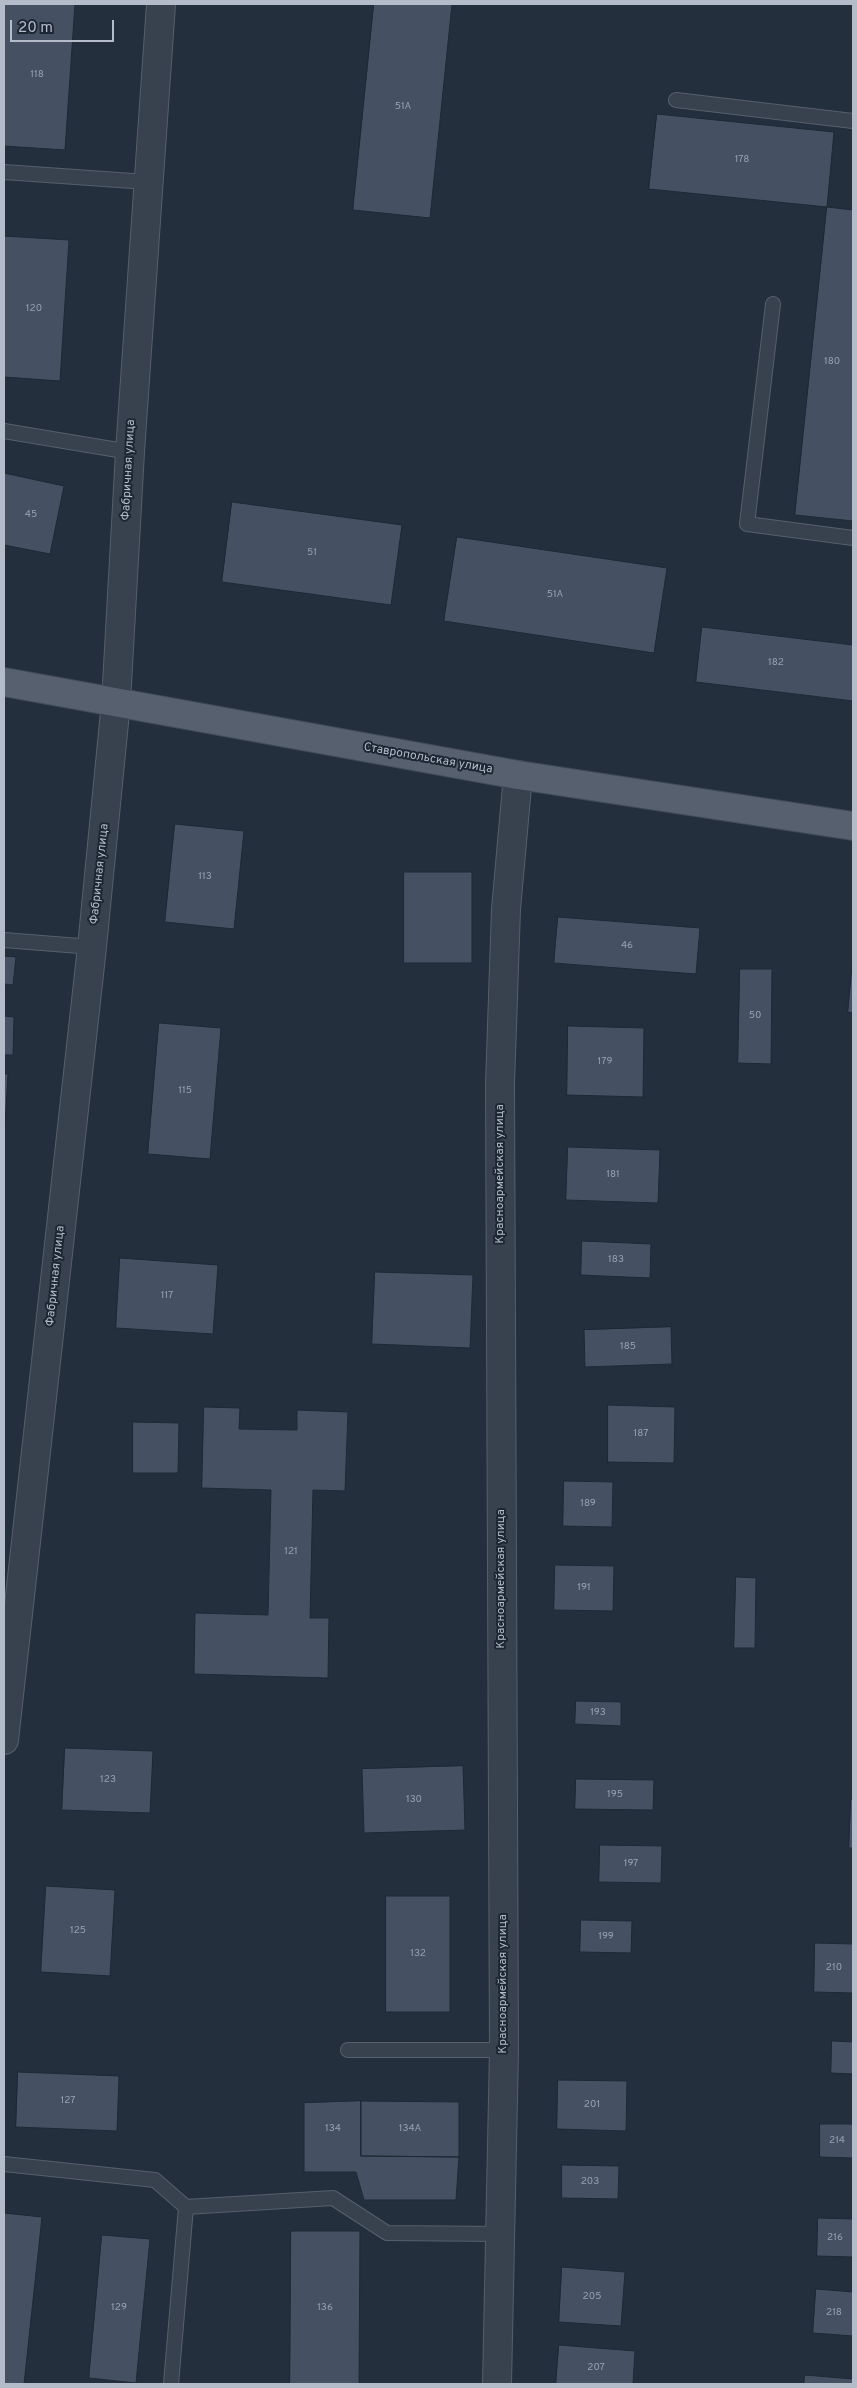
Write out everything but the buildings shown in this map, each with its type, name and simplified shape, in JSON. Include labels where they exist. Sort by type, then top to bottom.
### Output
[{"type":"main road","name":"Ставропольская улица","points":[[4,682],[518,775],[853,826]]},
{"type":"street","name":"Фабричная улица","points":[[4,1740],[92,947],[116,702],[147,182],[161,4]]},
{"type":"street","name":"Красноармейская улица","points":[[498,2384],[504,2050],[500,1084],[506,909],[518,775]]},
{"type":"lane","points":[[676,100],[853,120]]},
{"type":"lane","points":[[4,172],[147,182]]},
{"type":"lane","points":[[773,304],[747,524],[853,538]]},
{"type":"lane","points":[[4,431],[130,452]]},
{"type":"lane","points":[[4,940],[92,947]]},
{"type":"lane","points":[[348,2050],[504,2050]]},
{"type":"lane","points":[[4,2164],[155,2180],[186,2207],[333,2198],[387,2233],[500,2234]]},
{"type":"lane","points":[[171,2384],[186,2207]]}]
